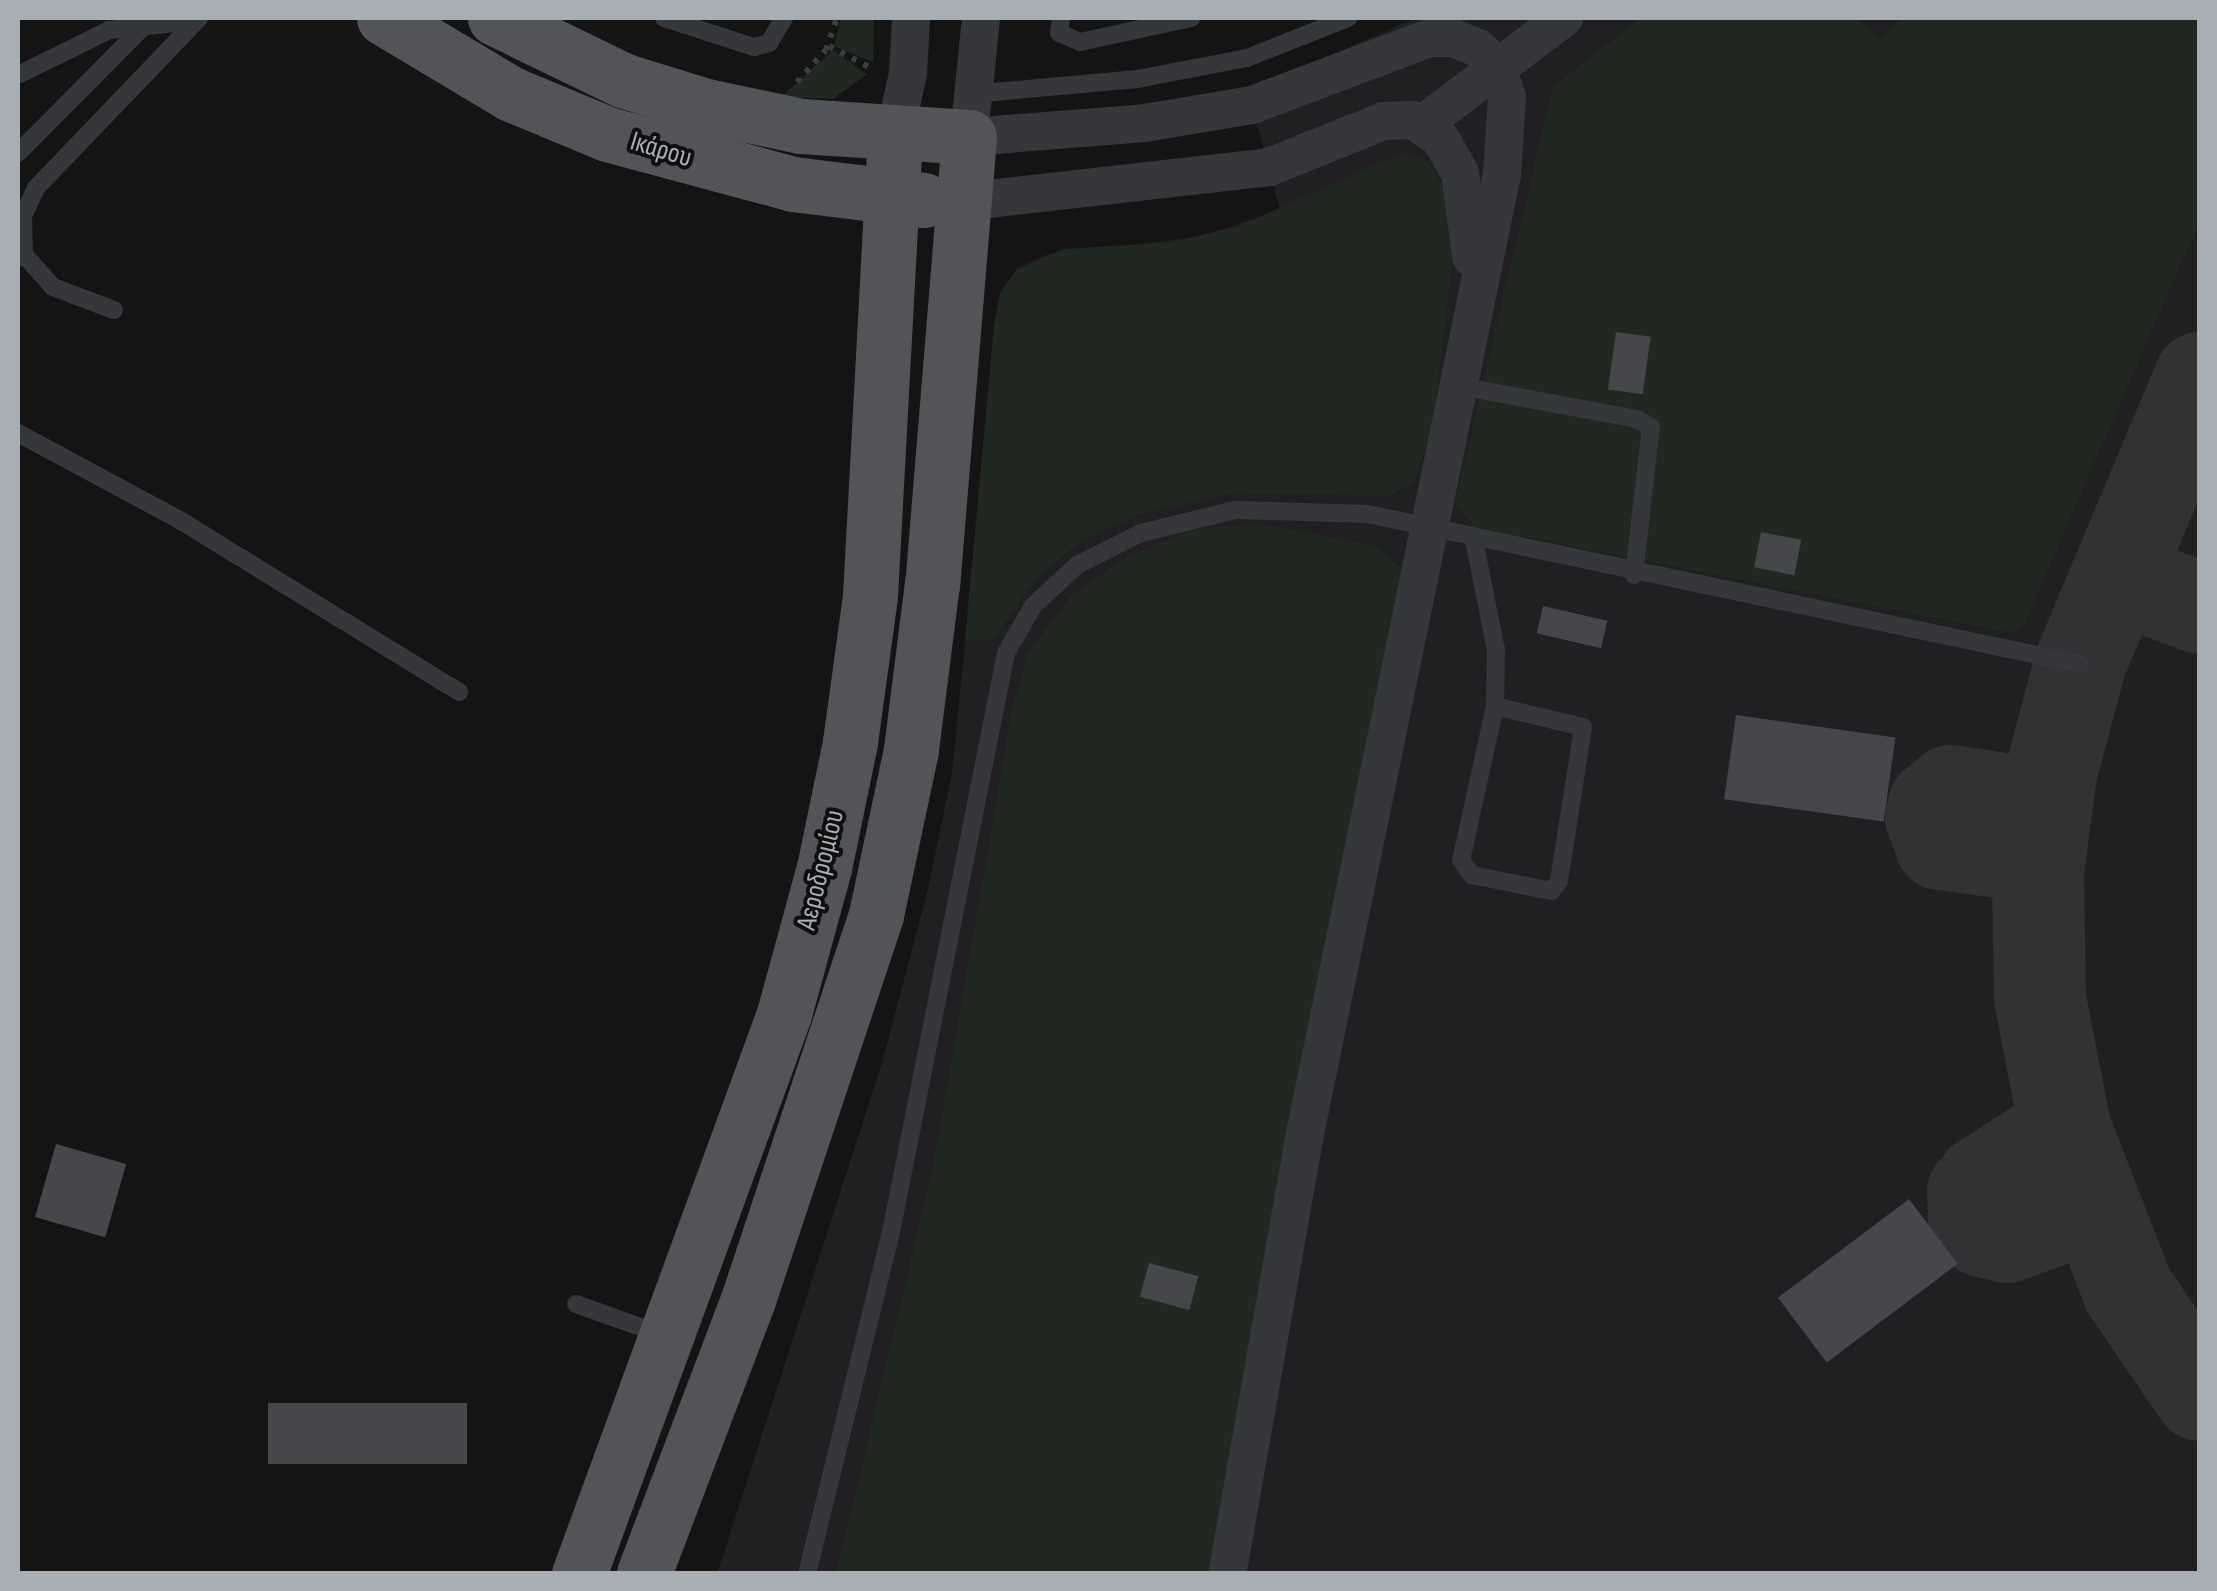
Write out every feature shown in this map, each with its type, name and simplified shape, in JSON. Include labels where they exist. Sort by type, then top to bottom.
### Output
[{"type":"main road","name":"Ικάρου","points":[[384,18],[512,94],[607,134],[777,180],[888,198],[964,202]]},
{"type":"main road","name":"Ικάρου","points":[[495,18],[625,80],[706,106],[801,126],[895,132],[971,116]]},
{"type":"main road","points":[[644,1574],[749,1297],[876,914],[911,750],[932,583],[971,116]]},
{"type":"main road","name":"Αεροδρομίου","points":[[579,1574],[784,1014],[850,742],[880,460],[888,198],[895,132]]},
{"type":"street","points":[[895,132],[908,74],[910,18]]},
{"type":"street","points":[[981,18],[971,116],[1145,124],[1252,105],[1430,38],[1454,38],[1496,64],[1507,97],[1502,174],[1297,1176],[1228,1574]]},
{"type":"street","points":[[964,202],[1153,184],[1269,167],[1384,121],[1424,123],[1496,64],[1564,18]]},
{"type":"street","points":[[1424,123],[1460,173],[1470,238],[1470,320]]},
{"type":"street","points":[[1145,124],[1153,184]]},
{"type":"lane","points":[[664,18],[754,47],[768,43],[784,18]]},
{"type":"lane","points":[[1061,18],[1059,33],[1080,42],[1191,18]]},
{"type":"lane","points":[[971,116],[1247,58],[1348,18]]},
{"type":"lane","points":[[20,68],[108,30],[149,20],[197,19]]},
{"type":"lane","points":[[114,310],[66,295],[21,251],[24,216],[36,188],[197,19]]},
{"type":"lane","points":[[18,152],[149,20]]},
{"type":"lane","points":[[1459,386],[1638,419],[1651,428],[1634,574]]},
{"type":"lane","points":[[18,433],[178,519],[459,692]]},
{"type":"lane","points":[[807,1574],[890,1232],[1000,681],[1018,629],[1032,606],[1077,566],[1168,524],[1266,508],[1368,514],[1634,574],[2080,664]]},
{"type":"lane","points":[[1474,540],[1496,650],[1495,706],[1464,870],[1552,890],[1560,882],[1583,728],[1495,706]]},
{"type":"lane","points":[[576,1304],[668,1336]]},
{"type":"path","points":[[787,88],[829,46],[837,18]]},
{"type":"path","points":[[829,46],[872,69]]},
{"type":"shaded area","points":[[841,18],[874,18],[873,62],[834,46]]},
{"type":"shaded area","points":[[1416,18],[2199,18],[2199,1573],[717,1574],[882,1063],[928,889],[952,773],[1000,293],[1017,269],[1046,255],[1199,237],[1280,210],[1248,91]]},
{"type":"shaded area","points":[[1642,18],[1857,18],[1879,40],[1902,18],[2199,18],[2199,222],[2023,627],[2013,633],[1474,527],[1455,503],[1553,86]]},
{"type":"shaded area","points":[[833,50],[867,74],[833,99],[781,97]]},
{"type":"shaded area","points":[[1404,152],[1428,162],[1443,186],[1452,266],[1434,418],[1415,482],[1389,496],[1230,493],[1135,516],[1080,542],[1035,580],[992,641],[965,640],[994,325],[1000,293],[1017,269],[1063,249],[1168,243],[1237,227]]},
{"type":"shaded area","points":[[1256,523],[1373,545],[1405,571],[1210,1573],[836,1574],[933,1167],[1012,710],[1028,652],[1073,594],[1127,557],[1189,530]]},
{"type":"building","points":[[1616,332],[1651,337],[1643,394],[1608,389]]},
{"type":"building","points":[[1761,532],[1801,540],[1794,575],[1754,567]]},
{"type":"building","points":[[1543,606],[1607,621],[1601,648],[1537,633]]},
{"type":"building","points":[[1736,715],[1895,737],[1884,822],[1724,799]]},
{"type":"building","points":[[56,1144],[126,1164],[105,1237],[35,1217]]},
{"type":"building","points":[[1909,1199],[1958,1264],[1827,1362],[1778,1298]]},
{"type":"building","points":[[1149,1263],[1198,1276],[1189,1310],[1140,1297]]},
{"type":"building","points":[[268,1403],[467,1403],[467,1464],[268,1464]]},
{"type":"taxiway","points":[[2200,378],[2080,664],[2051,774],[2038,872],[2040,998],[2065,1128],[2128,1290],[2200,1395]]},
{"type":"taxiway","points":[[2101,613],[2120,591],[2141,586],[2200,608]]},
{"type":"taxiway","points":[[2038,872],[2020,855],[1941,844],[1931,818],[1934,805],[1951,791],[2029,803],[2048,795]]},
{"type":"taxiway","points":[[2065,1128],[1982,1181],[1973,1192],[1974,1219],[1983,1231],[2007,1237],[2073,1213],[2086,1189]]}]
